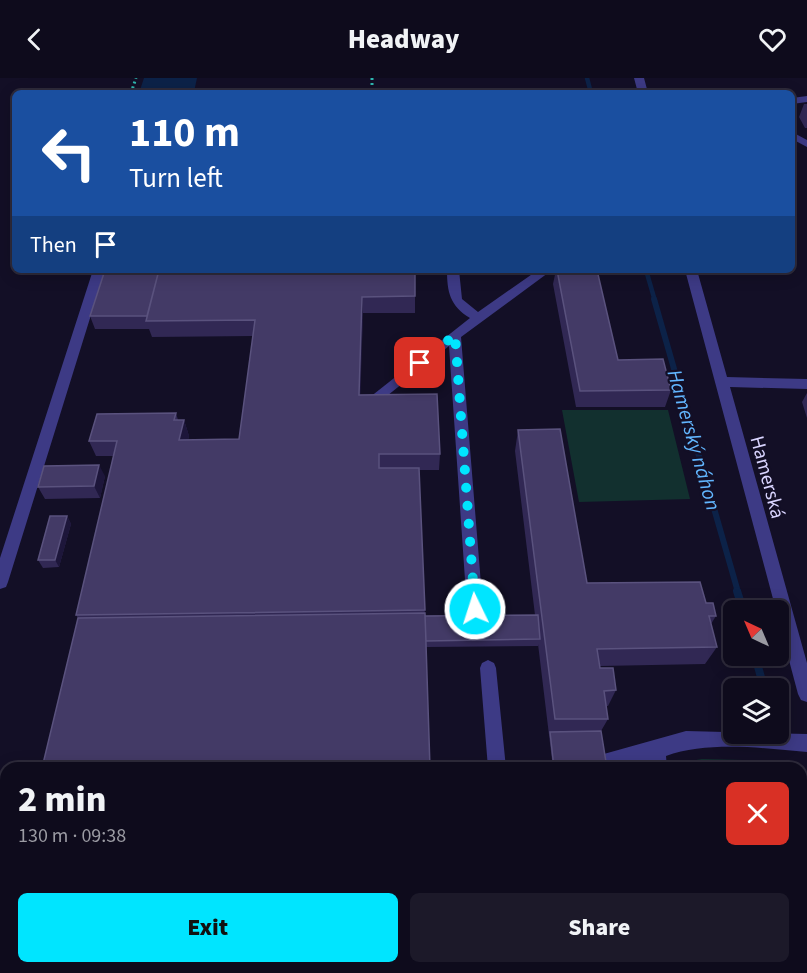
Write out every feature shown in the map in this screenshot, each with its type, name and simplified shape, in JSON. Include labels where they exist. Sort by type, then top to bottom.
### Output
[{"type":"street","points":[[0,582],[98,273]]},
{"type":"street","points":[[453,273],[454,299],[464,309],[479,318]]},
{"type":"street","points":[[367,405],[455,335],[542,273]]},
{"type":"street","name":"Hamerská","points":[[692,273],[807,694]]},
{"type":"street","points":[[455,335],[475,609]]},
{"type":"street","points":[[722,382],[807,384]]},
{"type":"street","points":[[488,668],[496,762]]},
{"type":"street","points":[[634,762],[658,759],[687,740],[773,740],[807,743]]},
{"type":"green space","points":[[562,410],[668,410],[690,499],[579,502]]},
{"type":"green space","points":[[702,759],[787,762],[688,762]]},
{"type":"water","points":[[144,78],[197,78],[194,90],[140,90]]},
{"type":"building","points":[[104,273],[158,273],[147,316],[90,316]]},
{"type":"building","points":[[158,273],[415,273],[415,296],[362,297],[359,395],[437,394],[440,454],[379,454],[379,468],[419,468],[425,610],[76,615],[117,441],[89,441],[97,414],[176,413],[174,420],[184,420],[179,440],[239,439],[255,320],[146,321]]},
{"type":"building","points":[[558,273],[598,273],[618,360],[663,359],[671,390],[580,391]]},
{"type":"building","points":[[560,429],[587,583],[700,582],[706,603],[713,603],[716,616],[709,616],[717,647],[597,649],[600,668],[613,668],[616,690],[604,691],[608,719],[555,719],[518,430]]},
{"type":"building","points":[[99,465],[94,486],[38,487],[44,466]]},
{"type":"building","points":[[50,516],[67,516],[55,560],[38,560]]},
{"type":"building","points":[[425,613],[430,762],[43,762],[78,618]]},
{"type":"building","points":[[538,615],[540,639],[426,641],[425,616]]},
{"type":"building","points":[[601,731],[606,762],[553,762],[550,732]]},
{"type":"waterway","name":"Hamerský náhon","points":[[587,78],[590,90]]},
{"type":"waterway","name":"Hamerský náhon","points":[[647,273],[655,301]]},
{"type":"waterway","name":"Hamerský náhon","points":[[654,299],[738,592]]},
{"type":"waterway","name":"Hamerský náhon","points":[[737,591],[740,600]]},
{"type":"waterway","name":"Hamerský náhon","points":[[758,666],[761,678]]},
{"type":"route","points":[[420,363],[455,335],[475,609]]}]
